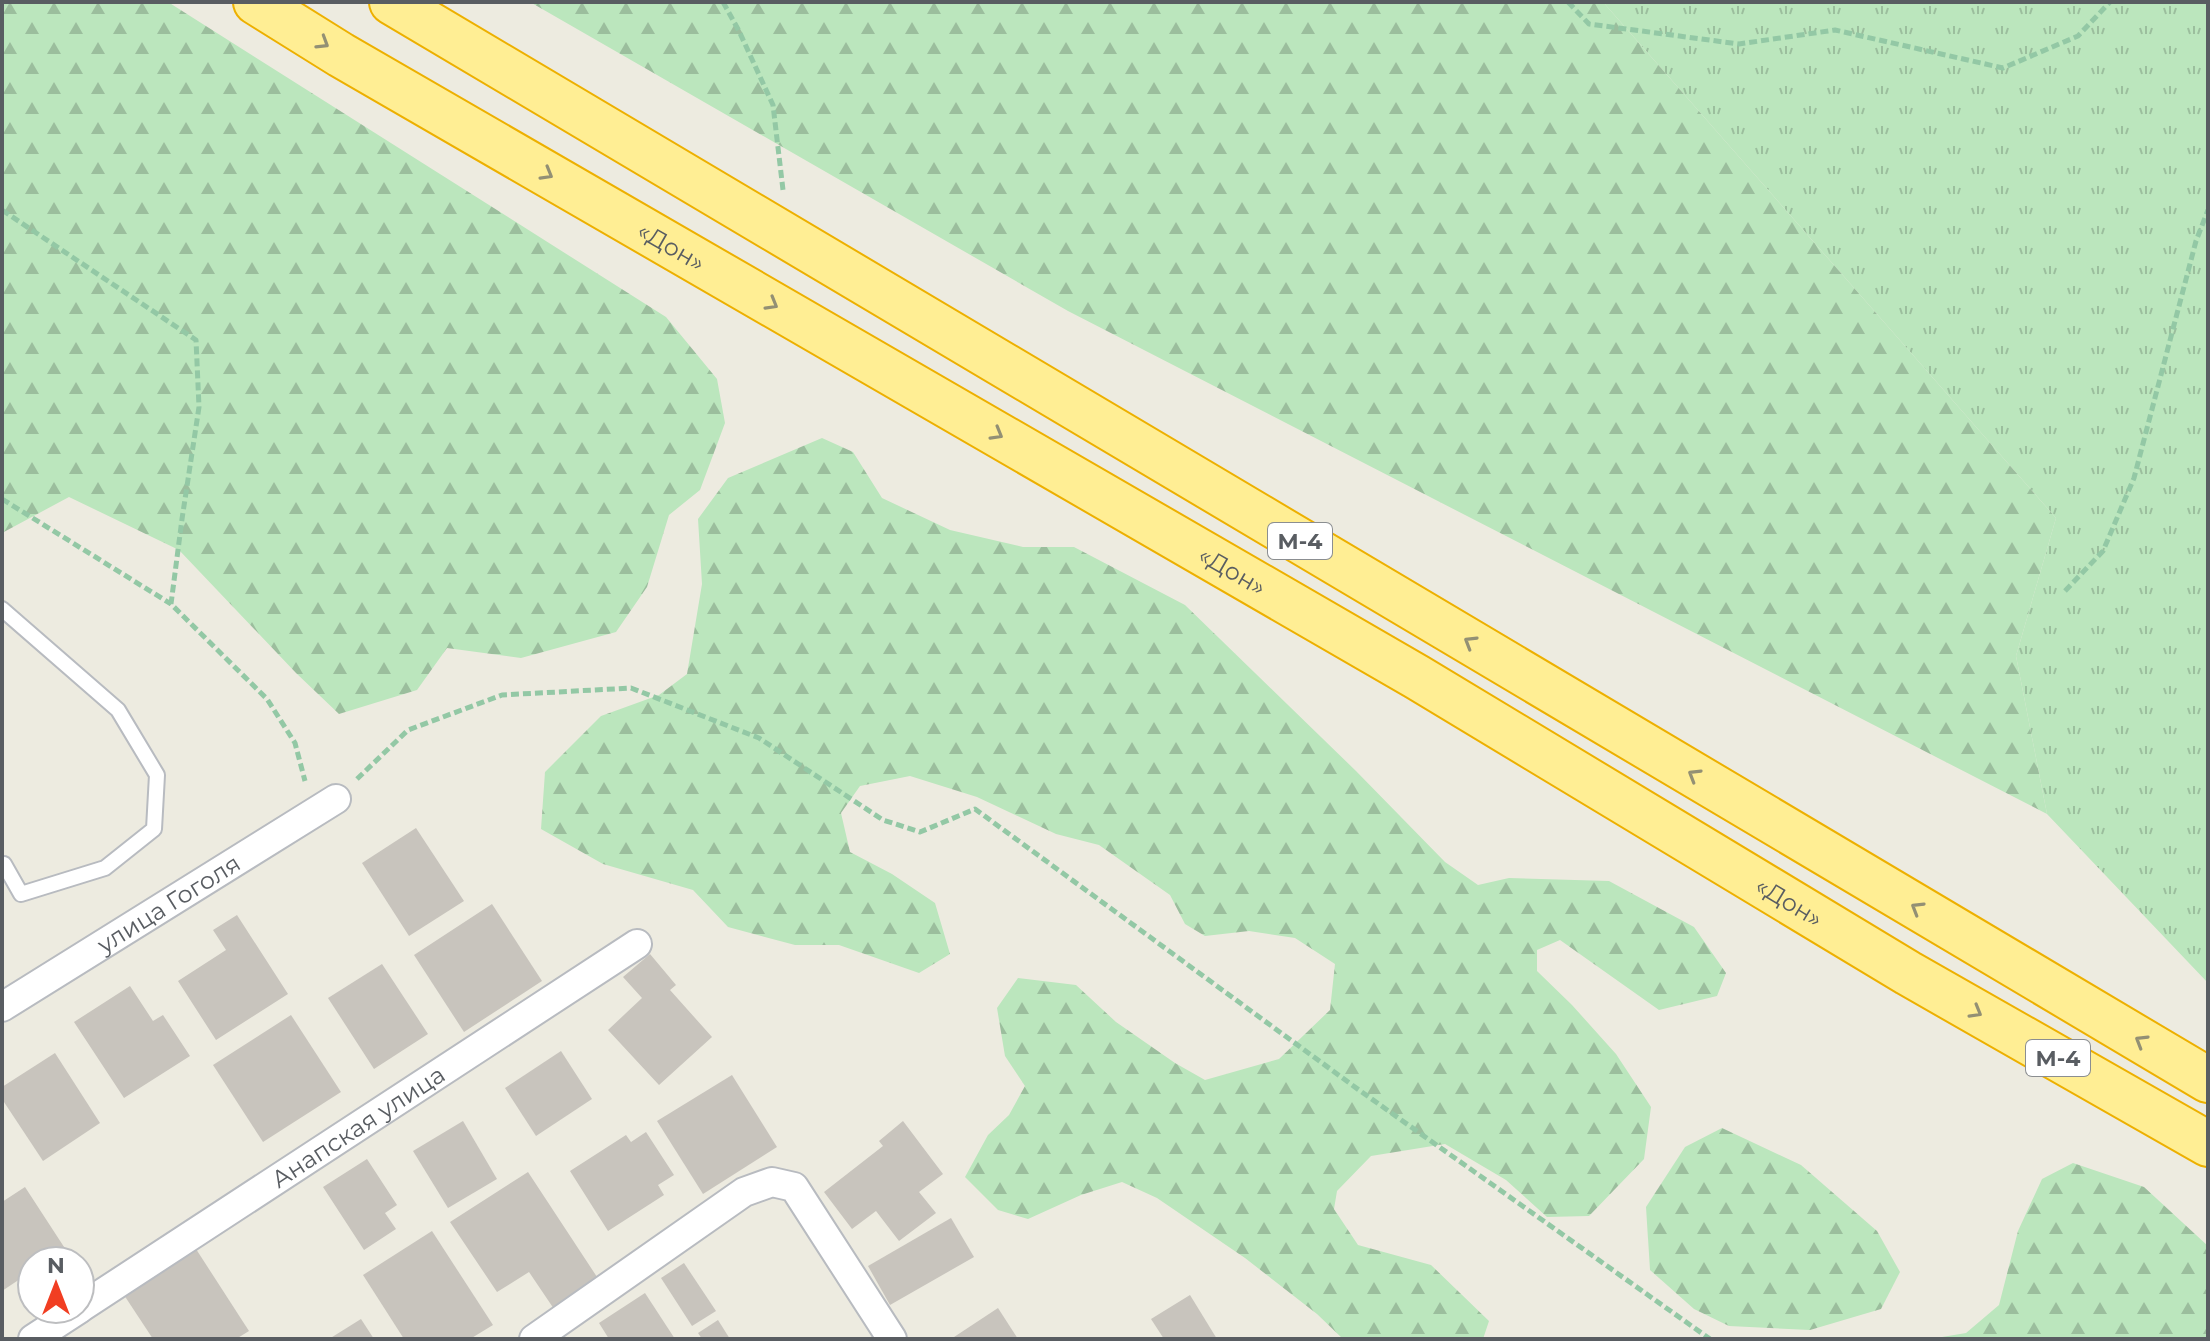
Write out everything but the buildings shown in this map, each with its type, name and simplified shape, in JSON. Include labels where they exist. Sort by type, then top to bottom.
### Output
[{"type":"highway","name":"«Дон»","points":[[256,2],[341,55],[1417,677],[1908,973],[2208,1144]]},
{"type":"highway","name":"М-4","points":[[392,2],[2208,1080]]},
{"type":"street","name":"улица Гоголя","points":[[2,1007],[325,807]]},
{"type":"street","name":"Анапская улица","points":[[96,1299],[637,944]]},
{"type":"street","points":[[549,1335],[744,1192],[772,1182],[794,1187],[892,1339]]},
{"type":"street","name":"Анапская улица","points":[[33,1339],[55,1325]]},
{"type":"lane","points":[[2,609],[118,710],[157,775],[154,829],[105,868],[21,894],[3,863]]},
{"type":"path","points":[[723,2],[773,105],[784,198]]},
{"type":"path","points":[[1568,2],[1589,24],[1739,44],[1835,30],[2003,68],[2078,36],[2110,2]]},
{"type":"path","points":[[2,210],[196,340],[199,407],[171,604]]},
{"type":"path","points":[[2065,591],[2103,551],[2134,478],[2196,241],[2208,210]]},
{"type":"path","points":[[2,499],[171,604],[267,699],[295,743],[325,807],[408,730],[502,695],[631,688],[759,738],[883,820],[920,832],[975,809],[1359,1090],[1710,1339]]},
{"type":"green space","points":[[2,2],[168,2],[666,317],[717,379],[725,423],[700,490],[669,515],[647,587],[616,632],[521,658],[447,648],[417,690],[339,714],[179,550],[69,497],[2,533]]},
{"type":"green space","points":[[530,2],[1603,2],[2056,518],[2016,656],[2047,814],[1068,311]]},
{"type":"green space","points":[[1603,2],[2208,2],[2208,983],[2047,814],[2016,656],[2056,518]]},
{"type":"green space","points":[[822,438],[853,452],[882,498],[950,530],[1023,547],[1074,547],[1185,605],[1445,862],[1478,885],[1509,878],[1609,881],[1694,927],[1726,973],[1717,996],[1659,1010],[1560,940],[1537,950],[1537,971],[1616,1054],[1651,1107],[1644,1159],[1589,1216],[1547,1217],[1506,1180],[1445,1144],[1371,1156],[1337,1191],[1334,1209],[1358,1245],[1431,1265],[1489,1321],[1483,1339],[1343,1339],[1317,1314],[1245,1258],[1157,1198],[1122,1182],[1081,1195],[1028,1219],[998,1210],[965,1177],[988,1135],[1009,1115],[1025,1086],[1005,1056],[997,1008],[1018,978],[1076,985],[1116,1022],[1205,1080],[1279,1059],[1330,1010],[1335,964],[1295,938],[1249,931],[1205,936],[1185,924],[1170,895],[1099,845],[1056,834],[977,797],[910,776],[860,786],[841,813],[850,852],[892,874],[935,903],[950,954],[919,973],[839,945],[795,945],[728,927],[693,890],[603,864],[541,829],[545,772],[601,716],[659,695],[687,674],[702,584],[698,519],[728,478]]},
{"type":"green space","points":[[1722,1128],[1801,1165],[1877,1231],[1900,1272],[1881,1309],[1810,1330],[1729,1326],[1694,1309],[1650,1270],[1646,1207],[1685,1147]]},
{"type":"green space","points":[[2073,1163],[2144,1187],[2208,1246],[2208,1339],[1930,1339],[1966,1333],[1999,1305],[2018,1231],[2042,1179]]}]
